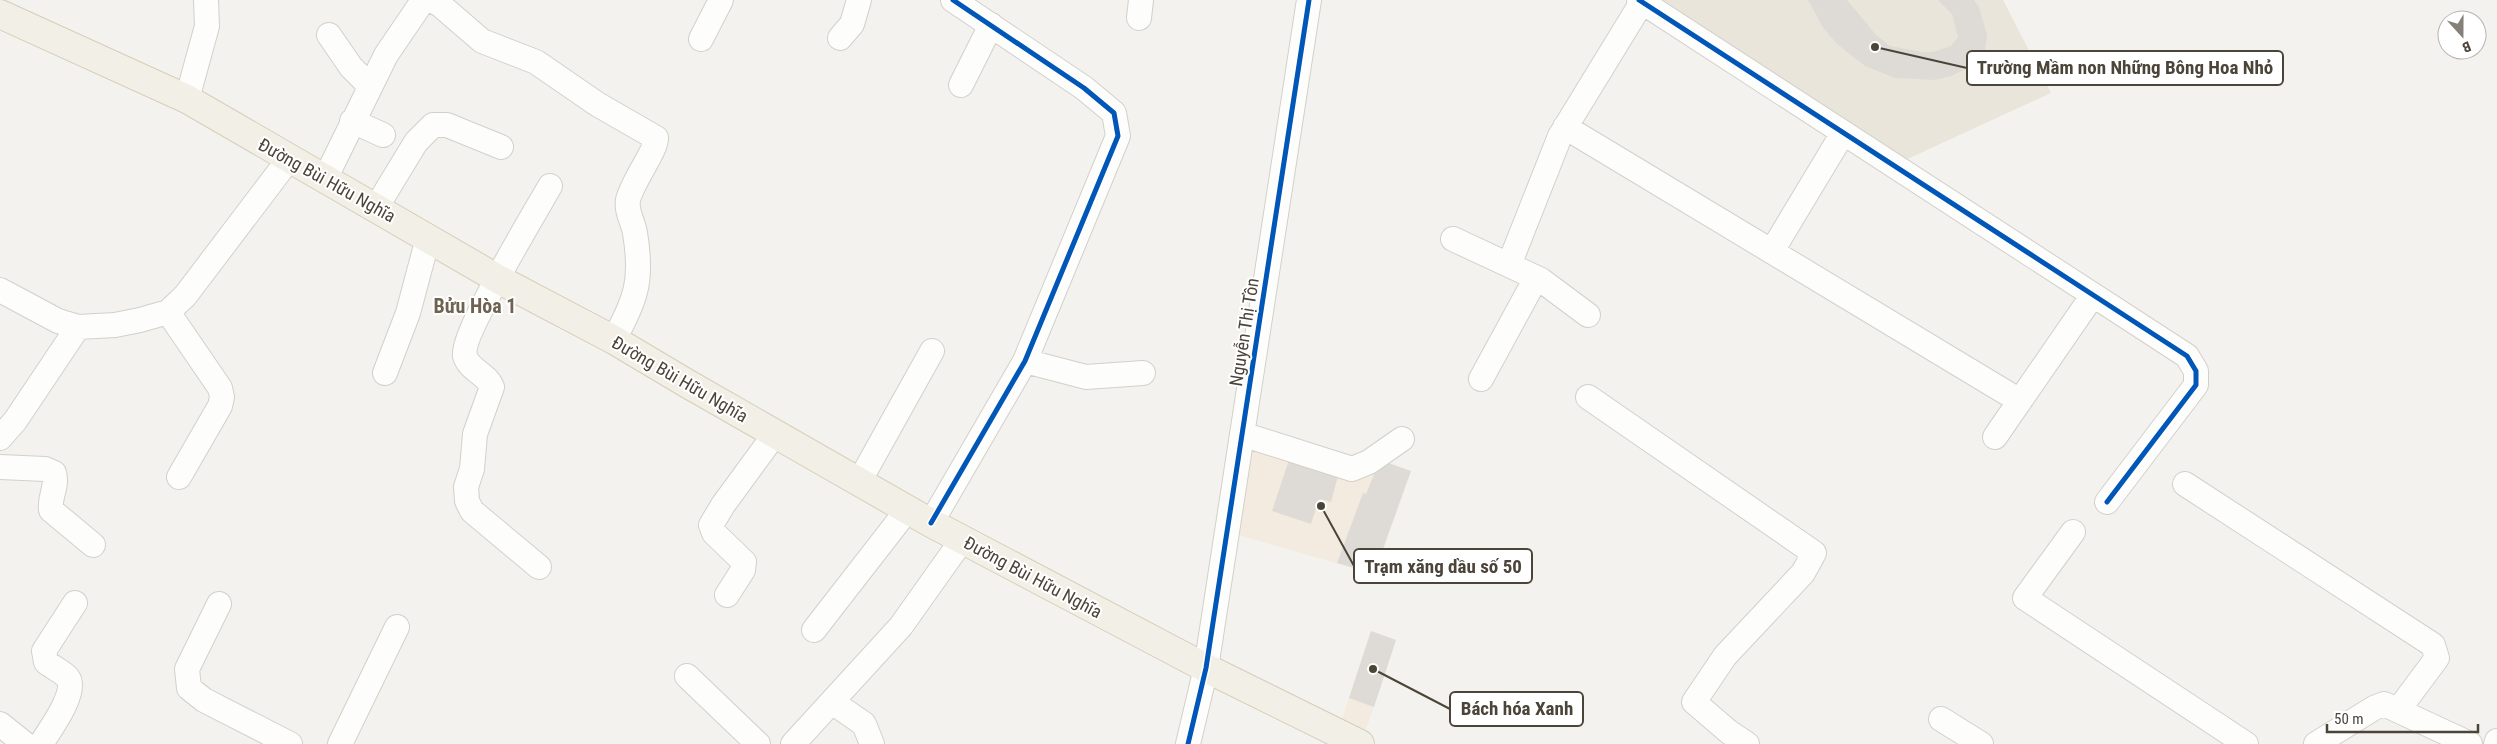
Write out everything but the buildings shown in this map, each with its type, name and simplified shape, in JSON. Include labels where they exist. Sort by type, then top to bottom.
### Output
[{"type":"main road","name":"Đường Bùi Hữu Nghĩa","points":[[0,14],[188,99],[288,159],[498,279],[614,340],[774,434],[962,540],[1206,668],[1360,744]]},
{"type":"street","points":[[188,99],[207,26],[206,0]]},
{"type":"street","points":[[325,179],[386,55],[420,4],[428,0],[439,4],[482,41],[536,62],[597,104],[656,138],[654,148],[642,166],[628,200],[628,210],[636,243],[638,282],[634,300],[614,340]]},
{"type":"street","points":[[701,39],[721,0]]},
{"type":"street","points":[[840,38],[852,24],[859,0]]},
{"type":"street","points":[[814,630],[919,516],[1025,361],[1118,136],[1114,113],[1084,88],[953,0]]},
{"type":"street","name":"Nguyễn Thị Tồn","points":[[1188,744],[1206,668],[1309,0]]},
{"type":"street","points":[[1509,265],[1565,127],[1640,1],[2187,356],[2194,366],[2197,378],[2196,385],[2107,502]]},
{"type":"street","points":[[961,85],[991,25]]},
{"type":"street","points":[[329,35],[351,67],[370,85]]},
{"type":"street","points":[[352,121],[383,135]]},
{"type":"street","points":[[376,208],[416,142],[434,125],[447,125],[501,147]]},
{"type":"street","points":[[1565,127],[2020,401]]},
{"type":"street","points":[[1772,251],[1843,133]]},
{"type":"street","points":[[0,290],[58,321],[78,327],[115,325],[168,312],[185,296],[288,159]]},
{"type":"street","points":[[538,567],[472,511],[465,495],[472,469],[475,434],[492,387],[468,362],[464,349],[498,279],[550,186]]},
{"type":"street","points":[[385,373],[408,313],[428,238]]},
{"type":"street","points":[[1453,239],[1554,288],[1588,315]]},
{"type":"street","points":[[1481,379],[1536,278]]},
{"type":"street","points":[[1995,437],[2093,295]]},
{"type":"street","points":[[168,312],[220,388],[222,397],[220,406],[179,478]]},
{"type":"street","points":[[0,438],[15,421],[78,327]]},
{"type":"street","points":[[859,482],[932,350]]},
{"type":"street","points":[[1025,361],[1086,377],[1143,373]]},
{"type":"street","points":[[1588,397],[1814,553],[1803,573],[1725,656],[1694,702],[1732,740]]},
{"type":"street","points":[[726,595],[743,570],[744,562],[714,533],[711,525],[733,490],[774,434]]},
{"type":"street","points":[[1242,434],[1352,469],[1369,462],[1402,439]]},
{"type":"street","points":[[0,467],[45,469],[54,473],[57,484],[50,503],[51,510],[93,545]]},
{"type":"street","points":[[2185,484],[2433,645],[2436,658],[2399,709]]},
{"type":"street","points":[[2073,532],[2025,598],[2246,744]]},
{"type":"street","points":[[793,744],[900,626],[962,540]]},
{"type":"street","points":[[41,744],[71,688],[68,678],[46,662],[44,651],[74,603]]},
{"type":"street","points":[[219,604],[187,669],[188,688],[204,700],[290,744]]},
{"type":"street","points":[[340,744],[397,626]]},
{"type":"street","points":[[687,676],[758,744]]},
{"type":"street","points":[[832,702],[864,724],[872,744]]},
{"type":"street","points":[[2316,744],[2374,708],[2384,704],[2399,709],[2470,744]]},
{"type":"street","points":[[1941,719],[1981,744]]},
{"type":"street","points":[[0,724],[25,744]]},
{"type":"shaded area","points":[[1652,0],[2003,0],[2051,93],[1901,162]]},
{"type":"shaded area","points":[[1252,444],[1380,460],[1411,471],[1374,574],[1238,535]]},
{"type":"shaded area","points":[[1371,631],[1396,640],[1365,733],[1341,722]]},
{"type":"cycle path","points":[[931,523],[1025,361],[1118,136],[1114,113],[1084,88],[953,0]]},
{"type":"cycle path","points":[[1188,744],[1206,668],[1309,0]]},
{"type":"cycle path","points":[[1639,0],[2187,356],[2196,371],[2196,385],[2107,502]]},
{"type":"place","name":"Trường Mầm non Những Bông Hoa Nhỏ","points":[[1875,47]]},
{"type":"place","name":"Trạm xăng dầu số 50","points":[[1321,506]]},
{"type":"place","name":"Bách hóa Xanh","points":[[1373,669]]},
{"type":"district","name":"Bửu Hòa 1","points":[[475,306]]}]
